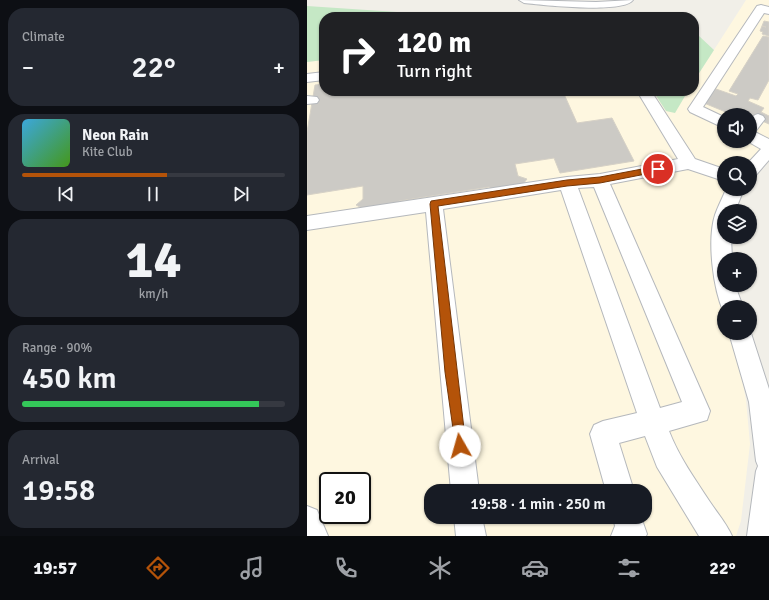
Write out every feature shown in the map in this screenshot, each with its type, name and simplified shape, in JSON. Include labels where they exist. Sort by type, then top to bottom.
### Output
[{"type":"street","points":[[524,0],[596,5],[628,0]]},
{"type":"street","points":[[717,120],[695,109],[761,8],[769,11]]},
{"type":"street","points":[[307,78],[319,77]]},
{"type":"street","points":[[647,96],[689,163]]},
{"type":"street","points":[[757,140],[769,146]]},
{"type":"street","points":[[757,163],[769,150]]},
{"type":"street","points":[[307,223],[567,183],[600,180],[689,163],[717,173]]},
{"type":"street","points":[[600,180],[698,411],[603,434],[618,484]]},
{"type":"street","points":[[567,183],[666,458],[701,514],[717,536]]},
{"type":"street","points":[[434,204],[464,484]]},
{"type":"street","points":[[742,340],[761,402],[769,461]]},
{"type":"street","points":[[762,536],[769,471]]},
{"type":"street","points":[[307,520],[313,536]]},
{"type":"street","points":[[469,524],[471,536]]},
{"type":"street","points":[[626,536],[632,534],[629,524]]},
{"type":"shaded area","points":[[746,0],[769,0],[769,141],[756,156],[717,156],[717,196],[727,196],[721,204],[717,204],[717,244],[720,244],[721,252],[717,252],[717,292],[722,292],[723,300],[717,300],[717,340],[732,340],[739,363],[746,400],[750,444],[741,521],[736,536],[307,536],[307,62],[319,61],[319,96],[656,96],[666,111],[674,112],[685,96],[699,96],[699,73]]},
{"type":"green space","points":[[307,6],[397,12],[319,12],[319,61],[307,62]]},
{"type":"green space","points":[[699,36],[714,50],[699,73]]},
{"type":"green space","points":[[656,96],[685,96],[675,113],[666,111]]},
{"type":"building","points":[[764,21],[769,22],[769,36],[762,34],[763,32],[760,31]]},
{"type":"building","points":[[763,36],[769,37],[769,80],[758,100],[750,98],[748,101],[764,108],[761,112],[769,116],[769,124],[757,119],[757,108],[717,108],[704,103],[716,89],[736,96],[738,94],[729,91]]},
{"type":"building","points":[[315,85],[319,85],[319,96],[565,96],[577,123],[612,118],[634,161],[560,173],[554,158],[515,164],[518,176],[527,179],[523,184],[492,188],[489,187],[399,201],[396,203],[364,209],[356,205],[363,199],[363,186],[307,195],[307,132]]},
{"type":"route","points":[[460,446],[434,204],[567,183],[600,180],[658,169]]}]
